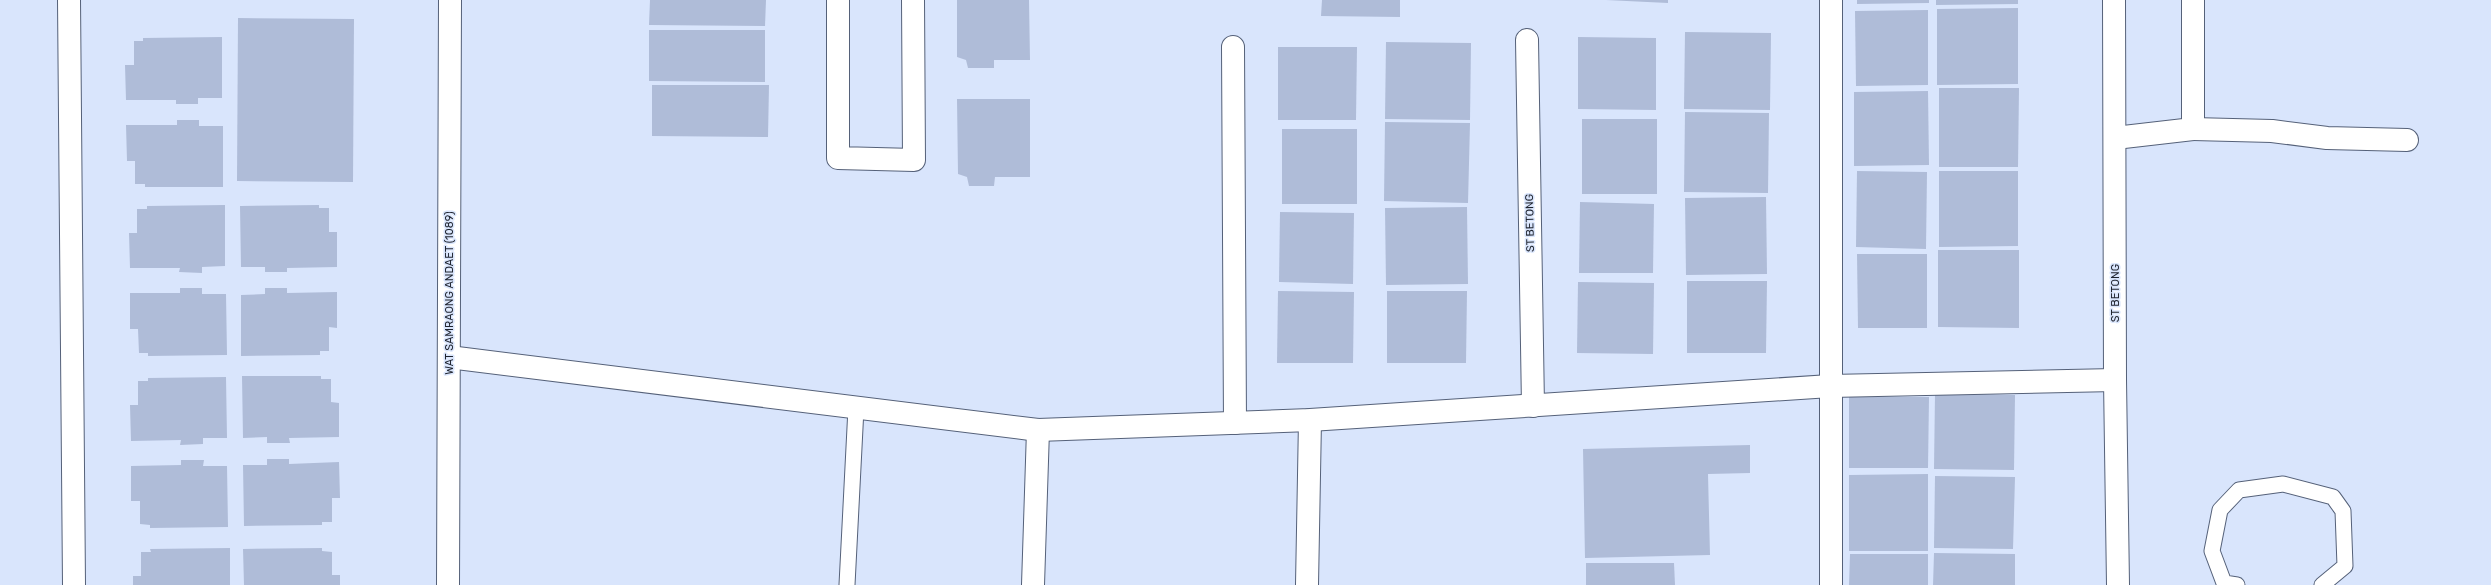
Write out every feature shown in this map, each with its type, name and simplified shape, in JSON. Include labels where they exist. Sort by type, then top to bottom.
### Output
[{"type":"street","points":[[69,0],[74,585]]},
{"type":"street","name":"WAT SAMRAONG ANDAET (1089)","points":[[448,585],[450,0]]},
{"type":"street","points":[[838,0],[838,158],[914,160],[913,0]]},
{"type":"street","points":[[1831,0],[1831,585]]},
{"type":"street","name":"ST BETONG","points":[[2114,0],[2115,380],[2118,585]]},
{"type":"street","points":[[2192,0],[2193,129]]},
{"type":"street","name":"ST BETONG","points":[[1527,40],[1533,406]]},
{"type":"street","points":[[1233,47],[1235,423]]},
{"type":"street","points":[[2115,138],[2193,129],[2272,131],[2327,138],[2407,140]]},
{"type":"street","points":[[449,357],[1038,430],[1310,420],[1830,386],[2115,380]]},
{"type":"street","points":[[1308,585],[1310,420]]},
{"type":"street","points":[[1033,585],[1038,430]]},
{"type":"lane","points":[[847,585],[856,408]]},
{"type":"lane","points":[[2237,585],[2224,583],[2212,551],[2220,510],[2238,490],[2283,484],[2333,497],[2343,511],[2345,566],[2339,574],[2322,585]]},
{"type":"building","points":[[650,0],[766,0],[765,26],[649,25]]},
{"type":"building","points":[[957,0],[1029,0],[1030,60],[994,60],[994,68],[968,68],[966,60],[957,57]]},
{"type":"building","points":[[1322,0],[1400,0],[1400,17],[1321,16]]},
{"type":"building","points":[[1606,0],[1668,0],[1668,3]]},
{"type":"building","points":[[1857,0],[1929,0],[1929,3],[1857,4]]},
{"type":"building","points":[[1936,0],[2018,0],[2018,4],[1936,5]]},
{"type":"building","points":[[2018,8],[2018,84],[1937,85],[1937,9]]},
{"type":"building","points":[[1928,10],[1928,85],[1856,86],[1855,11]]},
{"type":"building","points":[[238,18],[354,19],[353,182],[237,181]]},
{"type":"building","points":[[649,30],[765,30],[765,82],[649,81]]},
{"type":"building","points":[[1685,32],[1771,33],[1770,110],[1684,109]]},
{"type":"building","points":[[222,37],[222,98],[198,98],[198,104],[176,104],[176,100],[126,100],[125,65],[134,65],[134,41],[143,41],[143,38]]},
{"type":"building","points":[[1578,37],[1656,38],[1656,110],[1578,109]]},
{"type":"building","points":[[1386,42],[1471,43],[1470,120],[1385,119]]},
{"type":"building","points":[[1278,47],[1357,47],[1356,120],[1278,120]]},
{"type":"building","points":[[652,85],[769,85],[768,137],[652,136]]},
{"type":"building","points":[[1939,88],[2019,88],[2018,167],[1939,167]]},
{"type":"building","points":[[1928,91],[1929,165],[1854,166],[1854,92]]},
{"type":"building","points":[[957,99],[1030,99],[1030,177],[995,177],[994,186],[969,186],[967,177],[958,174]]},
{"type":"building","points":[[1685,112],[1769,113],[1768,193],[1684,192]]},
{"type":"building","points":[[1582,119],[1657,119],[1657,194],[1582,194]]},
{"type":"building","points":[[177,120],[199,120],[199,126],[223,126],[223,187],[145,187],[145,184],[135,184],[135,161],[127,161],[126,125],[177,125]]},
{"type":"building","points":[[1385,122],[1470,123],[1468,203],[1384,201]]},
{"type":"building","points":[[1282,129],[1357,129],[1357,204],[1282,204]]},
{"type":"building","points":[[1857,171],[1927,172],[1926,249],[1856,247]]},
{"type":"building","points":[[1939,171],[2018,171],[2018,246],[1939,247]]},
{"type":"building","points":[[1766,197],[1767,274],[1686,275],[1685,198]]},
{"type":"building","points":[[1580,202],[1654,204],[1653,273],[1579,273]]},
{"type":"building","points":[[225,205],[225,266],[202,267],[202,273],[179,272],[180,268],[130,268],[129,233],[137,233],[137,209],[147,209],[147,206]]},
{"type":"building","points":[[319,205],[319,208],[329,208],[329,232],[337,232],[337,267],[287,268],[287,272],[265,272],[265,267],[241,267],[240,206]]},
{"type":"building","points":[[1467,207],[1468,284],[1386,285],[1385,208]]},
{"type":"building","points":[[1280,212],[1354,213],[1353,284],[1279,282]]},
{"type":"building","points":[[1938,250],[2019,250],[2019,328],[1938,327]]},
{"type":"building","points":[[1857,254],[1927,254],[1927,328],[1858,328]]},
{"type":"building","points":[[1687,281],[1767,281],[1766,353],[1687,353]]},
{"type":"building","points":[[1578,282],[1654,283],[1653,354],[1577,353]]},
{"type":"building","points":[[180,288],[202,288],[202,294],[226,294],[227,355],[148,356],[148,353],[139,353],[138,329],[130,329],[130,293],[180,293]]},
{"type":"building","points":[[265,288],[287,288],[287,293],[337,292],[337,328],[329,327],[329,351],[320,351],[320,355],[241,356],[241,295],[265,294]]},
{"type":"building","points":[[1278,291],[1354,292],[1353,363],[1277,363]]},
{"type":"building","points":[[1387,291],[1467,291],[1466,363],[1387,363]]},
{"type":"building","points":[[242,376],[321,376],[321,379],[331,379],[331,402],[339,403],[339,437],[289,438],[290,443],[267,443],[267,437],[243,438]]},
{"type":"building","points":[[226,377],[227,438],[203,438],[203,444],[180,445],[181,440],[131,441],[130,405],[138,405],[138,381],[148,381],[148,378]]},
{"type":"building","points":[[1935,394],[2015,395],[2014,470],[1934,469]]},
{"type":"building","points":[[1849,397],[1929,397],[1928,468],[1849,468]]},
{"type":"building","points":[[1750,445],[1750,473],[1708,474],[1710,555],[1585,558],[1583,449]]},
{"type":"building","points":[[267,459],[289,459],[289,464],[339,462],[340,498],[332,498],[332,522],[322,522],[322,525],[244,526],[243,465],[267,465]]},
{"type":"building","points":[[181,460],[204,460],[203,466],[227,466],[228,527],[150,528],[150,525],[140,524],[140,501],[131,501],[131,466],[181,465]]},
{"type":"building","points":[[1928,474],[1928,551],[1849,551],[1849,475]]},
{"type":"building","points":[[1935,476],[2015,477],[2013,549],[1934,548]]},
{"type":"building","points":[[230,548],[230,585],[133,585],[133,576],[141,576],[141,552],[151,552],[150,549]]},
{"type":"building","points":[[322,548],[322,551],[332,552],[332,575],[340,575],[340,585],[244,585],[243,549]]},
{"type":"building","points":[[1934,553],[2015,554],[2015,585],[1933,585]]},
{"type":"building","points":[[1850,554],[1928,554],[1928,585],[1849,585]]},
{"type":"building","points":[[1586,563],[1674,563],[1675,585],[1586,585]]}]
